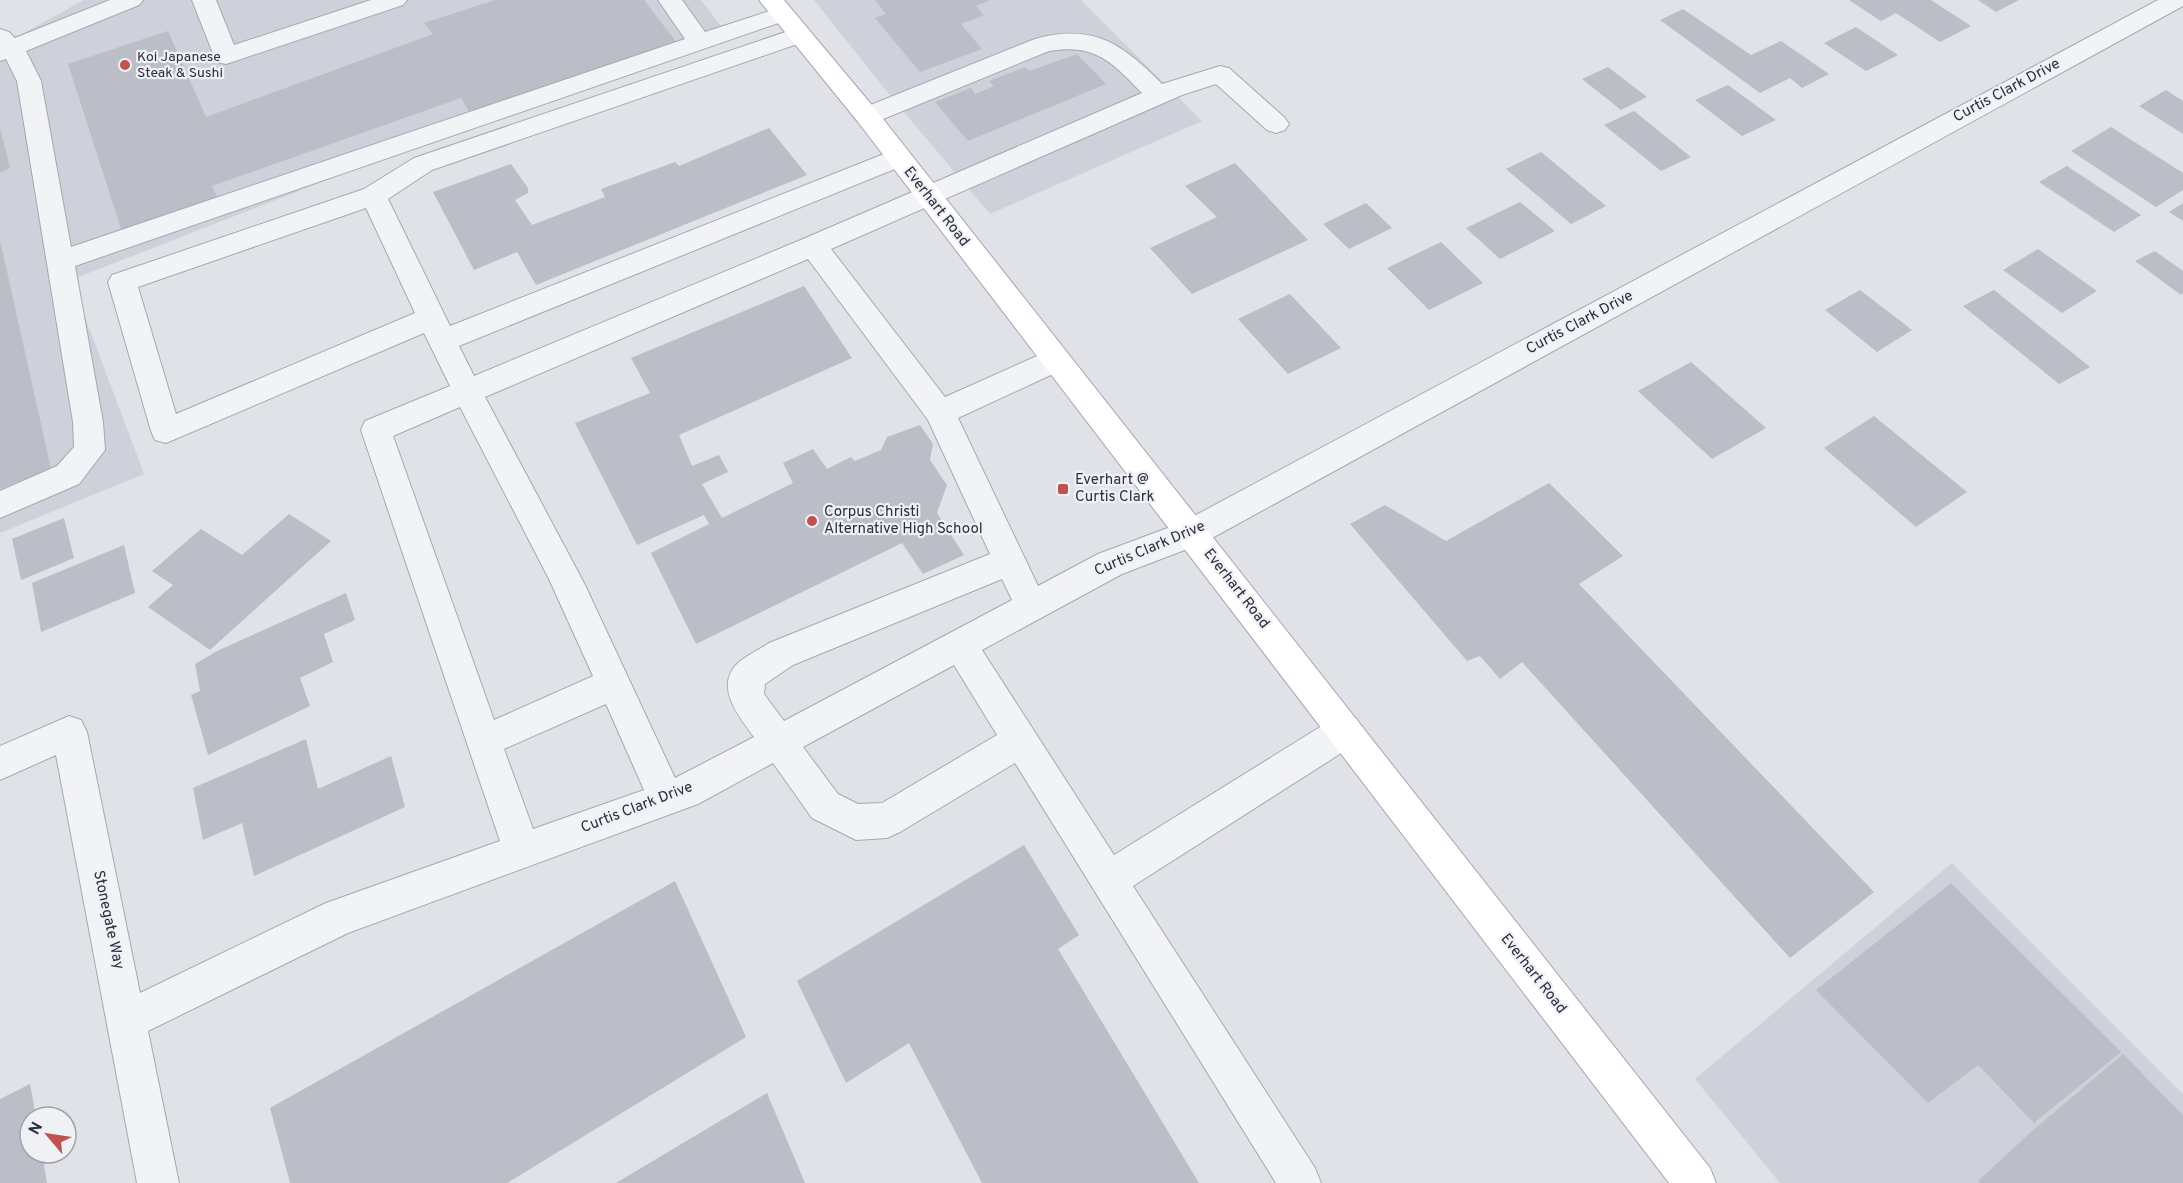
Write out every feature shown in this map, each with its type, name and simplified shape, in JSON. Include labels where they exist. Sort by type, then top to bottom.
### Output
[{"type":"main road","name":"Everhart Road","points":[[785,16],[867,116],[928,198],[1192,533],[1695,1183]]},
{"type":"street","points":[[0,505],[68,475],[90,450],[88,422],[29,81],[4,46],[131,0]]},
{"type":"street","points":[[204,0],[226,56],[395,0]]},
{"type":"street","points":[[670,0],[700,42]]},
{"type":"street","name":"Curtis Clark Drive","points":[[128,1020],[340,917],[685,792],[1110,564],[1192,533],[2176,0]]},
{"type":"street","points":[[60,261],[700,42],[785,16]]},
{"type":"street","points":[[785,16],[423,164],[373,196],[122,282],[166,430],[898,158]]},
{"type":"street","points":[[867,116],[915,96],[936,97],[1085,40],[1111,50],[1159,96]]},
{"type":"street","points":[[522,850],[376,430],[928,198],[1159,96],[1220,74],[1276,124]]},
{"type":"street","points":[[373,196],[467,392],[573,595],[666,799]]},
{"type":"street","points":[[813,246],[940,413],[1031,606]]},
{"type":"street","points":[[940,413],[1056,360]]},
{"type":"street","points":[[1009,561],[781,654],[748,676],[746,699],[825,806],[856,822],[887,820],[1020,741]]},
{"type":"street","points":[[959,645],[1300,1183]]},
{"type":"street","points":[[484,741],[613,684]]},
{"type":"street","points":[[1108,880],[1345,731]]},
{"type":"street","name":"Stonegate Way","points":[[0,763],[69,732],[128,1020],[158,1183]]},
{"type":"shaded area","points":[[84,0],[701,0],[721,26],[71,280],[144,474],[0,533],[0,46]]},
{"type":"shaded area","points":[[814,0],[1081,0],[1202,121],[990,214],[892,98]]},
{"type":"shaded area","points":[[1952,863],[2183,1094],[2183,1183],[1780,1183],[1695,1079]]},
{"type":"building","points":[[495,0],[644,0],[677,43],[470,113],[461,98],[212,186],[220,203],[124,238],[68,64],[168,31],[206,117],[433,34],[424,23]]},
{"type":"building","points":[[875,0],[990,0],[976,6],[984,15],[961,24],[982,49],[920,72],[875,18],[886,14]]},
{"type":"building","points":[[1849,0],[1931,0],[1971,26],[1940,42],[1896,13],[1881,21]]},
{"type":"building","points":[[1978,0],[2019,0],[1996,12]]},
{"type":"building","points":[[1683,9],[1751,55],[1781,41],[1829,74],[1802,88],[1790,78],[1760,93],[1660,20]]},
{"type":"building","points":[[1856,27],[1898,55],[1866,71],[1824,43]]},
{"type":"building","points":[[1077,54],[1106,84],[968,141],[935,102],[971,88],[975,94],[994,86],[989,81],[1025,67],[1029,71]]},
{"type":"building","points":[[1608,67],[1647,97],[1621,110],[1582,79]]},
{"type":"building","points":[[1728,85],[1776,120],[1742,136],[1695,100]]},
{"type":"building","points":[[2166,90],[2183,101],[2183,134],[2139,106]]},
{"type":"building","points":[[1634,111],[1691,157],[1661,171],[1604,125]]},
{"type":"building","points":[[2111,127],[2183,173],[2183,190],[2156,207],[2071,151]]},
{"type":"building","points":[[0,128],[10,168],[0,173]]},
{"type":"building","points":[[769,128],[807,175],[536,285],[517,252],[474,270],[433,192],[511,164],[528,188],[528,193],[515,200],[532,225],[605,197],[601,189],[675,162],[679,166]]},
{"type":"building","points":[[1541,152],[1606,206],[1571,224],[1506,169]]},
{"type":"building","points":[[1235,163],[1308,240],[1192,294],[1150,248],[1217,217],[1185,186]]},
{"type":"building","points":[[2067,166],[2141,215],[2114,232],[2039,182]]},
{"type":"building","points":[[1520,202],[1555,231],[1500,259],[1466,228]]},
{"type":"building","points":[[1366,203],[1392,228],[1349,249],[1323,224]]},
{"type":"building","points":[[2183,203],[2183,221],[2169,212]]},
{"type":"building","points":[[0,240],[51,469],[0,489]]},
{"type":"building","points":[[1441,242],[1483,283],[1429,310],[1387,268]]},
{"type":"building","points":[[2038,249],[2097,291],[2062,313],[2003,270]]},
{"type":"building","points":[[2155,251],[2183,271],[2183,293],[2181,295],[2135,261]]},
{"type":"building","points":[[804,286],[852,358],[679,435],[692,466],[719,455],[728,472],[702,484],[722,518],[793,483],[783,463],[813,449],[827,469],[851,457],[855,461],[881,450],[887,437],[920,425],[933,444],[930,460],[947,485],[937,513],[964,555],[923,574],[902,543],[696,644],[651,553],[709,524],[704,515],[637,545],[575,423],[650,393],[631,358]]},
{"type":"building","points":[[1860,290],[1912,330],[1877,352],[1825,310]]},
{"type":"building","points":[[1994,290],[2090,367],[2059,384],[1963,306]]},
{"type":"building","points":[[1290,294],[1341,348],[1288,374],[1238,319]]},
{"type":"building","points":[[1691,362],[1766,428],[1712,459],[1638,391]]},
{"type":"building","points":[[1874,416],[1967,492],[1916,527],[1824,448]]},
{"type":"building","points":[[1549,483],[1623,556],[1579,584],[1874,892],[1790,958],[1522,662],[1500,679],[1480,656],[1467,661],[1350,524],[1385,505],[1446,541]]},
{"type":"building","points":[[289,514],[331,541],[210,650],[148,607],[173,585],[152,571],[201,529],[242,555]]},
{"type":"building","points":[[64,518],[74,558],[21,580],[12,539]]},
{"type":"building","points":[[124,545],[135,593],[41,632],[32,583]]},
{"type":"building","points":[[346,593],[355,620],[324,634],[333,662],[300,678],[310,706],[208,755],[191,695],[200,691],[195,664],[217,651]]},
{"type":"building","points":[[306,739],[318,789],[391,756],[405,807],[254,876],[242,823],[203,840],[193,788]]},
{"type":"building","points":[[1024,845],[1079,935],[1058,949],[1199,1183],[982,1183],[909,1043],[846,1083],[797,981]]},
{"type":"building","points":[[675,881],[746,1037],[507,1183],[290,1183],[270,1108]]},
{"type":"building","points":[[1951,883],[2121,1052],[2034,1123],[1978,1065],[1928,1103],[1816,990]]},
{"type":"building","points":[[2123,1054],[2183,1115],[2183,1183],[1980,1183],[1978,1181],[2032,1131]]},
{"type":"building","points":[[30,1084],[34,1105],[18,1105],[18,1165],[44,1165],[47,1183],[0,1183],[0,1099]]},
{"type":"building","points":[[767,1093],[805,1183],[616,1183]]},
{"type":"place","name":"Koi Japanese Steak & Sushi","points":[[125,65]]},
{"type":"place","name":"Everhart @ Curtis Clark","points":[[1063,489]]},
{"type":"place","name":"Corpus Christi Alternative High School","points":[[812,521]]}]
